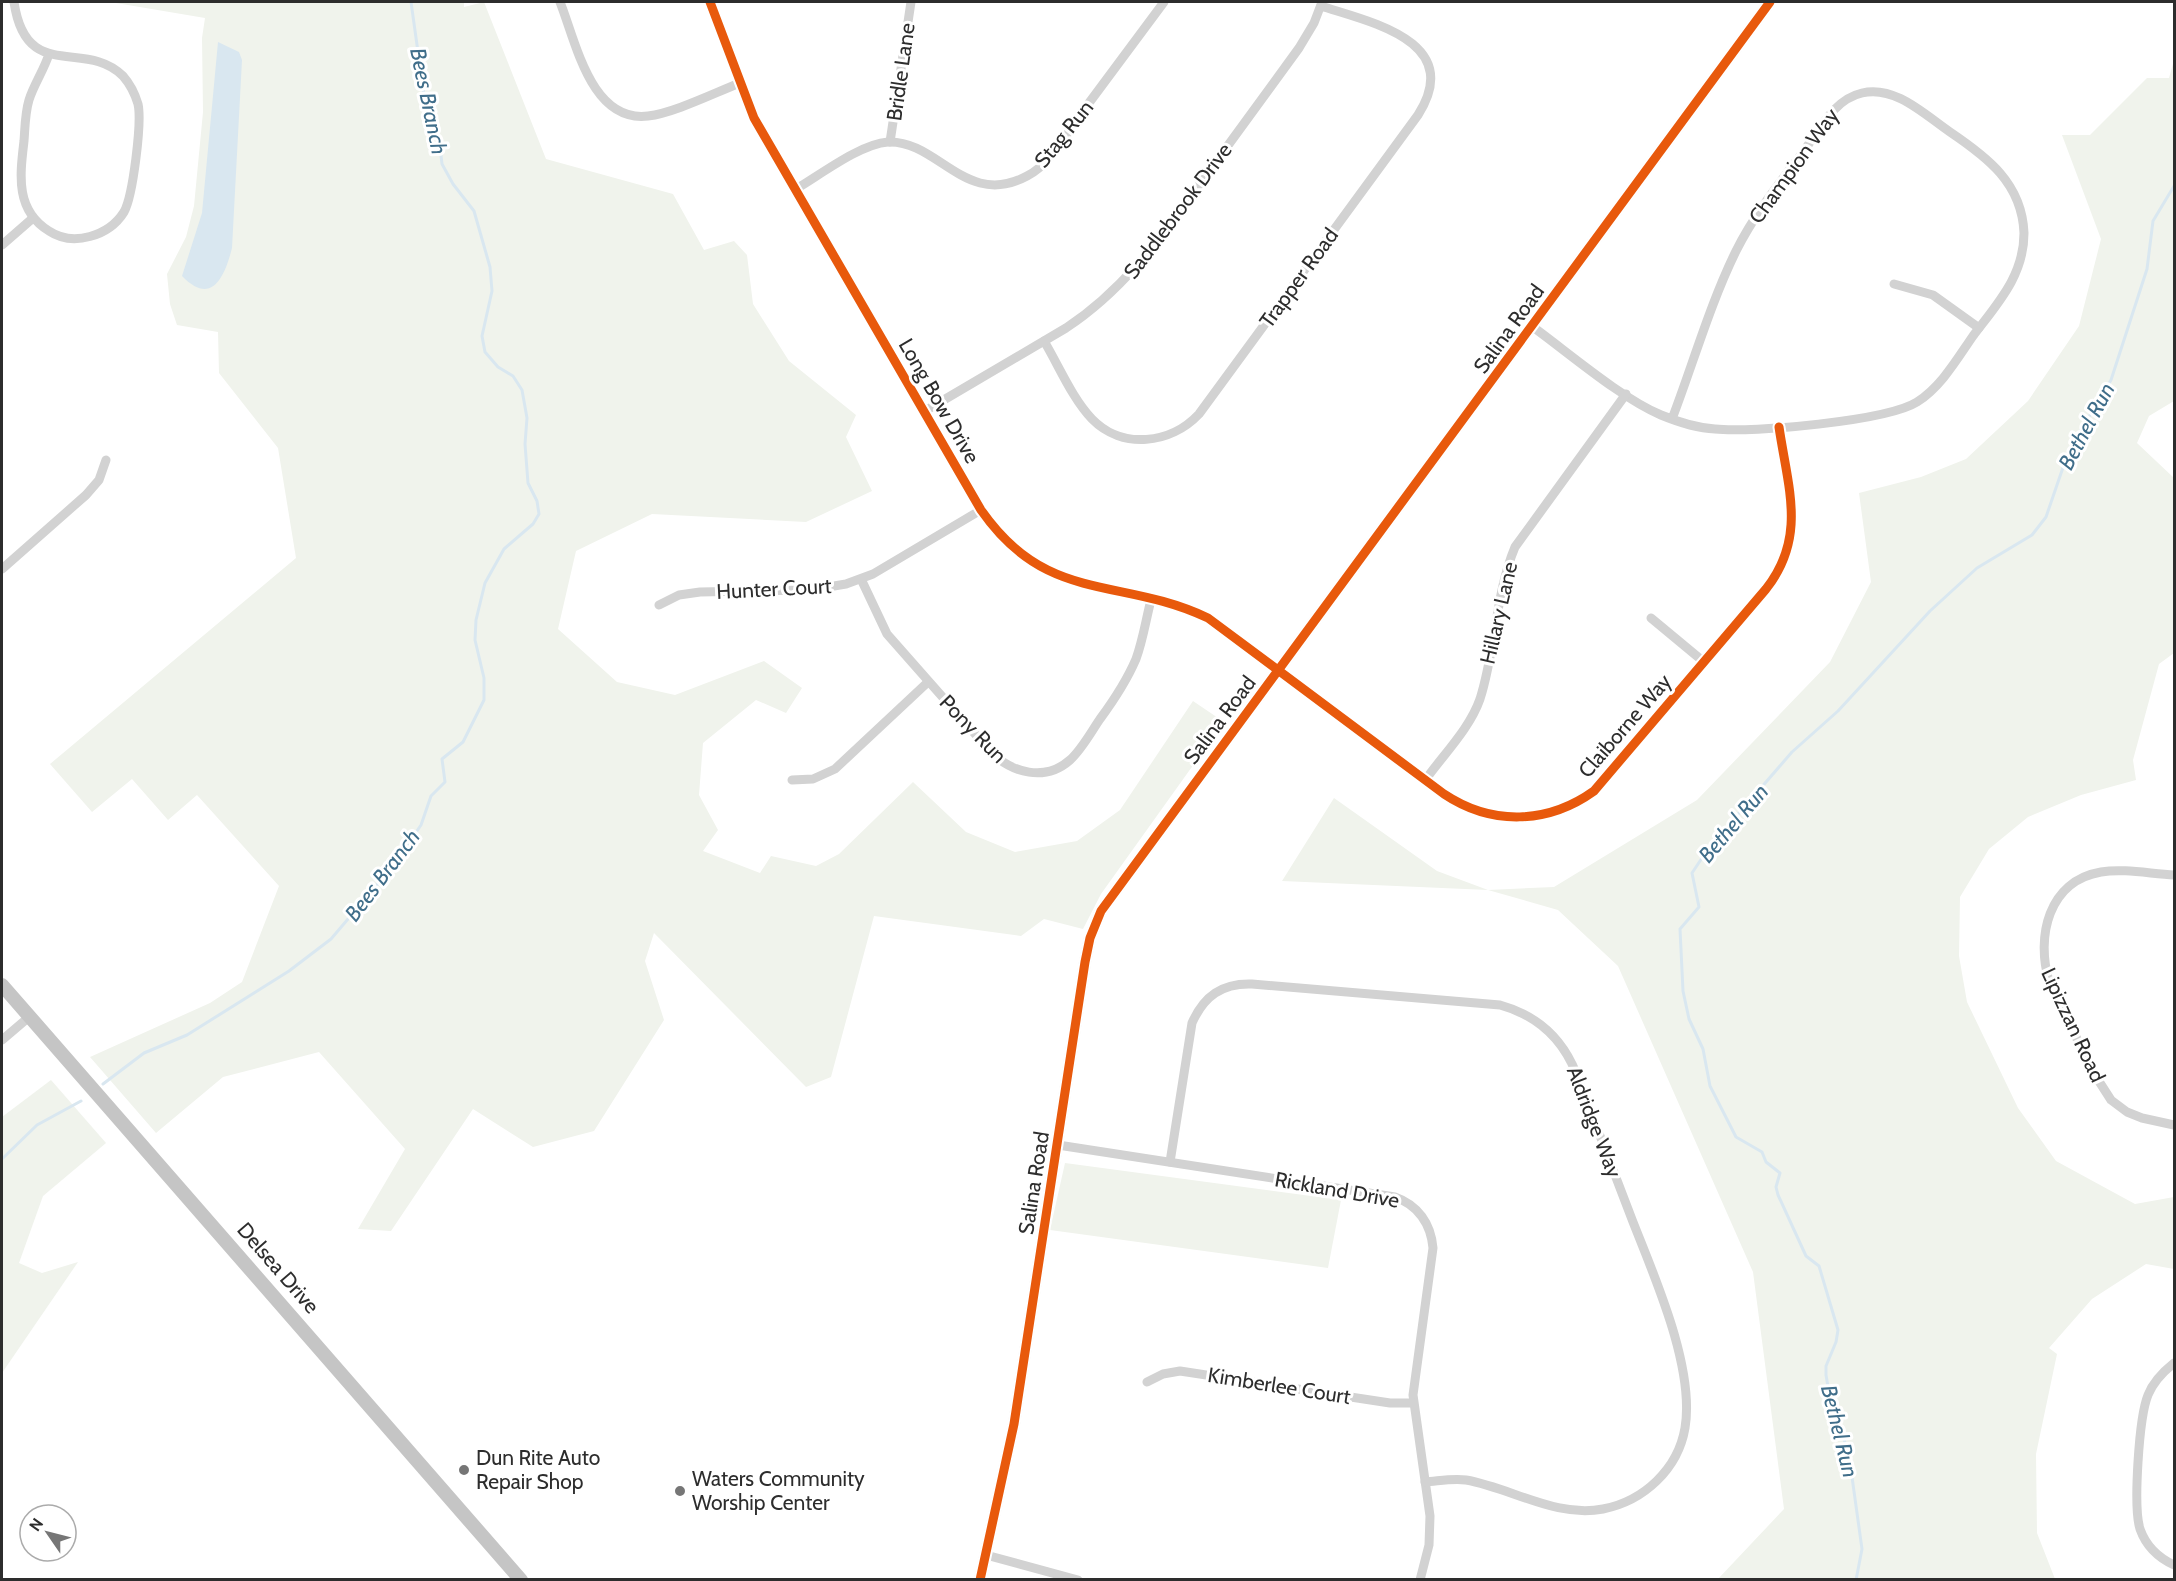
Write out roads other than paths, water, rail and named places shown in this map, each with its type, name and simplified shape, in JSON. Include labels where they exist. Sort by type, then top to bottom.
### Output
[{"type":"main road","name":"Delsea Drive","points":[[2,985],[521,1580]]},
{"type":"street","points":[[14,2],[17,20],[30,41],[49,54],[92,60],[113,69],[123,76],[134,94],[139,123],[131,196],[123,213],[116,221],[92,236],[72,238],[52,233],[33,218],[22,196],[21,172],[28,108],[49,54]]},
{"type":"street","points":[[560,2],[591,82],[603,100],[620,111],[648,116],[740,83]]},
{"type":"street","name":"Long Bow Drive","points":[[711,2],[754,118],[981,510],[1013,548],[1046,571],[1072,581],[1181,607],[1208,618],[1279,670]]},
{"type":"street","name":"Bridle Lane","points":[[890,142],[911,2]]},
{"type":"street","name":"Stag Run","points":[[890,142],[915,149],[977,183],[996,184],[1027,176],[1053,153],[1164,2]]},
{"type":"street","name":"Salina Road","points":[[980,1580],[1014,1424],[1085,962],[1095,924],[1108,900],[1533,327],[1770,2]]},
{"type":"street","name":"Saddlebrook Drive","points":[[925,411],[1088,313],[1139,266],[1299,48],[1322,4]]},
{"type":"street","name":"Trapper Road","points":[[1044,340],[1087,413],[1109,432],[1139,440],[1153,439],[1177,431],[1198,414],[1418,115],[1428,93],[1429,76],[1425,60],[1409,39],[1394,30],[1322,4]]},
{"type":"street","name":"Champion Way","points":[[1533,327],[1650,410],[1672,419],[1714,429],[1779,427],[1876,415],[1908,406],[1925,396],[1942,379],[2009,289],[2021,255],[2023,221],[2009,184],[1983,155],[1900,97],[1881,92],[1862,93],[1842,102],[1749,228],[1729,268],[1672,419]]},
{"type":"street","points":[[796,189],[864,149],[890,142]]},
{"type":"street","points":[[2,245],[33,218]]},
{"type":"street","points":[[1893,284],[1933,295],[1979,327]]},
{"type":"street","name":"Hillary Lane","points":[[1426,779],[1479,700],[1507,570],[1515,547],[1626,394]]},
{"type":"street","name":"Claiborne Way","points":[[1279,670],[1455,801],[1489,814],[1527,818],[1568,807],[1594,791],[1605,780],[1775,577],[1788,552],[1791,525],[1779,427]]},
{"type":"street","points":[[2,569],[86,495],[99,480],[106,460]]},
{"type":"street","name":"Hunter Court","points":[[659,605],[679,595],[700,592],[810,591],[861,579],[981,510]]},
{"type":"street","name":"Pony Run","points":[[861,579],[886,634],[928,682],[991,752],[1007,765],[1035,773],[1055,768],[1075,754],[1127,677],[1137,657],[1151,600]]},
{"type":"street","points":[[1650,618],[1704,662]]},
{"type":"street","points":[[792,780],[813,779],[835,769],[928,682]]},
{"type":"street","name":"Lipizzan Road","points":[[2175,875],[2101,872],[2086,877],[2070,886],[2049,912],[2042,944],[2043,962],[2053,991],[2105,1093],[2127,1112],[2175,1125]]},
{"type":"street","name":"Aldridge Way","points":[[1170,1162],[1192,1023],[1203,1003],[1225,986],[1251,984],[1500,1005],[1536,1020],[1558,1041],[1574,1066],[1665,1305],[1685,1392],[1687,1412],[1683,1437],[1673,1462],[1656,1482],[1629,1500],[1604,1509],[1583,1511],[1562,1508],[1465,1480],[1425,1482]]},
{"type":"street","points":[[2,1040],[29,1017]]},
{"type":"street","name":"Rickland Drive","points":[[1058,1145],[1395,1197],[1415,1208],[1429,1228],[1433,1254],[1413,1403],[1430,1526],[1420,1580]]},
{"type":"street","points":[[2175,1363],[2165,1370],[2148,1394],[2142,1416],[2137,1511],[2140,1530],[2150,1548],[2163,1560],[2175,1565]]},
{"type":"street","name":"Kimberlee Court","points":[[1146,1382],[1163,1374],[1180,1371],[1390,1403],[1413,1403]]},
{"type":"street","points":[[986,1555],[1078,1580]]},
{"type":"waterway","name":"Bees Branch","points":[[103,1084],[144,1053],[187,1035],[289,971],[331,939],[393,866],[421,825],[431,796],[445,782],[442,759],[463,742],[484,700],[484,678],[475,640],[476,620],[485,583],[504,549],[533,524],[539,514],[537,501],[528,483],[525,444],[527,418],[522,390],[513,376],[498,367],[485,352],[482,336],[492,291],[490,267],[474,211],[453,184],[442,164],[438,130],[424,95],[411,2]]},
{"type":"waterway","name":"Bethel Run","points":[[1856,1580],[1862,1549],[1852,1477],[1842,1429],[1831,1404],[1826,1375],[1826,1366],[1836,1342],[1838,1330],[1819,1266],[1806,1256],[1778,1195],[1776,1187],[1780,1173],[1766,1162],[1762,1152],[1736,1137],[1710,1086],[1703,1049],[1689,1019],[1683,991],[1680,929],[1699,907],[1692,873],[1708,849],[1792,752],[1838,711],[1930,611],[1977,568],[2032,535],[2046,517],[2069,450],[2111,380],[2147,269],[2153,221],[2174,186]]},
{"type":"waterway","name":"Bees Branch","points":[[2,1159],[37,1125],[81,1101]]},
{"type":"place","name":"Dun Rite Auto Repair Shop","points":[[464,1470]]},
{"type":"place","name":"Waters Community Worship Center","points":[[680,1491]]}]
